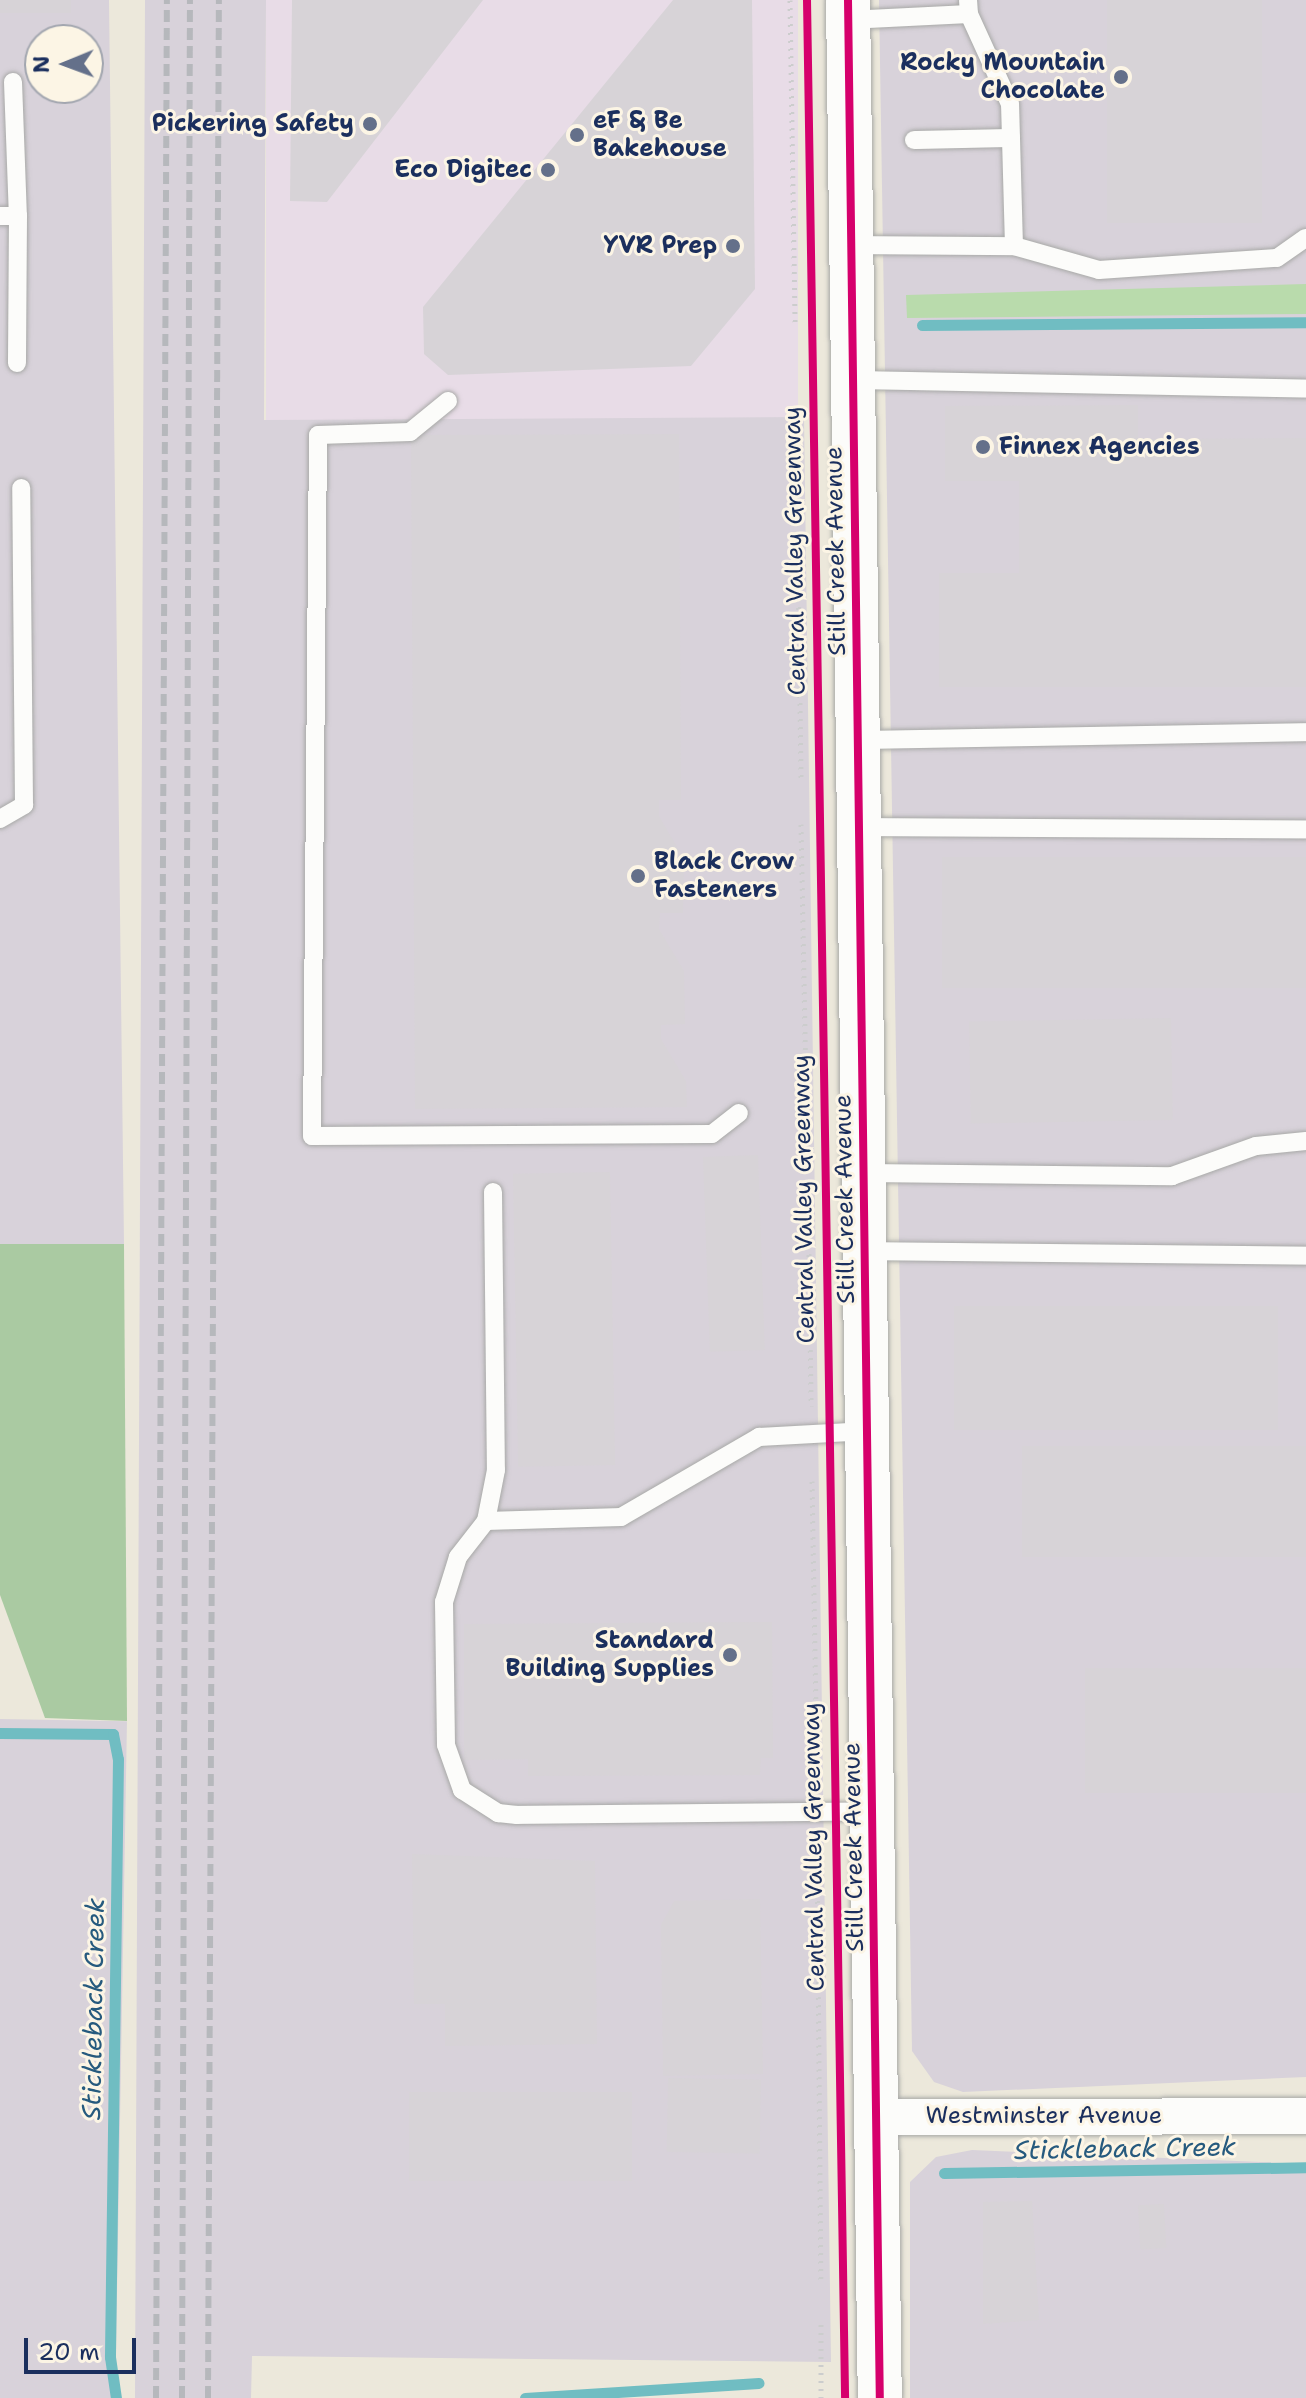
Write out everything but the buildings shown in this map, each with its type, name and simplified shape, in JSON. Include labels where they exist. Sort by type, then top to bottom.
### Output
[{"type":"street","name":"Still Creek Avenue","points":[[848,10],[880,2398]]},
{"type":"street","name":"Westminster Avenue","points":[[877,2117],[1306,2116]]},
{"type":"lane","points":[[848,10],[969,7],[1010,104],[1014,246]]},
{"type":"lane","points":[[13,82],[9,216],[17,363]]},
{"type":"lane","points":[[914,140],[1011,138]]},
{"type":"lane","points":[[851,245],[1014,246],[1099,270],[1277,258],[1306,238]]},
{"type":"lane","points":[[853,380],[1306,389]]},
{"type":"lane","points":[[448,401],[410,432],[318,435],[312,1136],[712,1134],[739,1113]]},
{"type":"lane","points":[[0,819],[24,805],[21,488]]},
{"type":"lane","points":[[858,740],[1306,732]]},
{"type":"lane","points":[[860,827],[1306,829]]},
{"type":"lane","points":[[865,1173],[1172,1176],[1256,1146],[1306,1141]]},
{"type":"lane","points":[[493,1192],[496,1470],[486,1521],[458,1557],[444,1602],[446,1745],[462,1790],[480,1804],[517,1815],[873,1811]]},
{"type":"lane","points":[[865,1251],[1306,1256]]},
{"type":"lane","points":[[486,1521],[621,1517],[759,1437],[868,1431]]},
{"type":"path","points":[[790,0],[795,322]]},
{"type":"path","points":[[821,2324],[821,2398]]},
{"type":"shaded area","points":[[0,0],[109,0],[124,1244],[0,1244]]},
{"type":"shaded area","points":[[145,0],[266,0],[264,420],[804,417],[831,2362],[252,2356],[251,2398],[135,2398]]},
{"type":"shaded area","points":[[266,0],[798,0],[798,420],[266,420]]},
{"type":"shaded area","points":[[879,0],[1306,0],[1306,2077],[963,2092],[934,2082],[912,2051]]},
{"type":"shaded area","points":[[0,1719],[127,1721],[115,2398],[0,2398]]},
{"type":"shaded area","points":[[972,2150],[1306,2164],[1306,2398],[910,2398],[910,2182],[936,2157]]},
{"type":"green space","points":[[1306,284],[1306,314],[907,318],[906,295]]},
{"type":"green space","points":[[0,1244],[124,1244],[127,1721],[45,1718],[0,1595]]},
{"type":"waterway","points":[[922,325],[1306,322]]},
{"type":"waterway","name":"Stickleback Creek","points":[[0,1733],[113,1734],[118,1759],[110,2357],[116,2398]]},
{"type":"waterway","name":"Stickleback Creek","points":[[944,2173],[1306,2167]]},
{"type":"waterway","name":"Stickleback Creek","points":[[525,2398],[759,2383]]},
{"type":"railway","points":[[156,2398],[167,0]]},
{"type":"railway","points":[[182,2398],[190,0]]},
{"type":"railway","points":[[208,2398],[219,0]]},
{"type":"cycle path","name":"Central Valley Greenway","points":[[807,0],[845,2398]]},
{"type":"cycle path","points":[[848,0],[880,2398]]},
{"type":"place","name":"Rocky Mountain Chocolate","points":[[1121,77]]},
{"type":"place","name":"Pickering Safety","points":[[370,124]]},
{"type":"place","name":"eF & Be Bakehouse","points":[[577,135]]},
{"type":"place","name":"Eco Digitec","points":[[548,170]]},
{"type":"place","name":"YVR Prep","points":[[733,246]]},
{"type":"place","name":"Finnex Agencies","points":[[983,447]]},
{"type":"place","name":"Black Crow Fasteners","points":[[638,876]]},
{"type":"place","name":"Standard Building Supplies","points":[[730,1655]]}]
